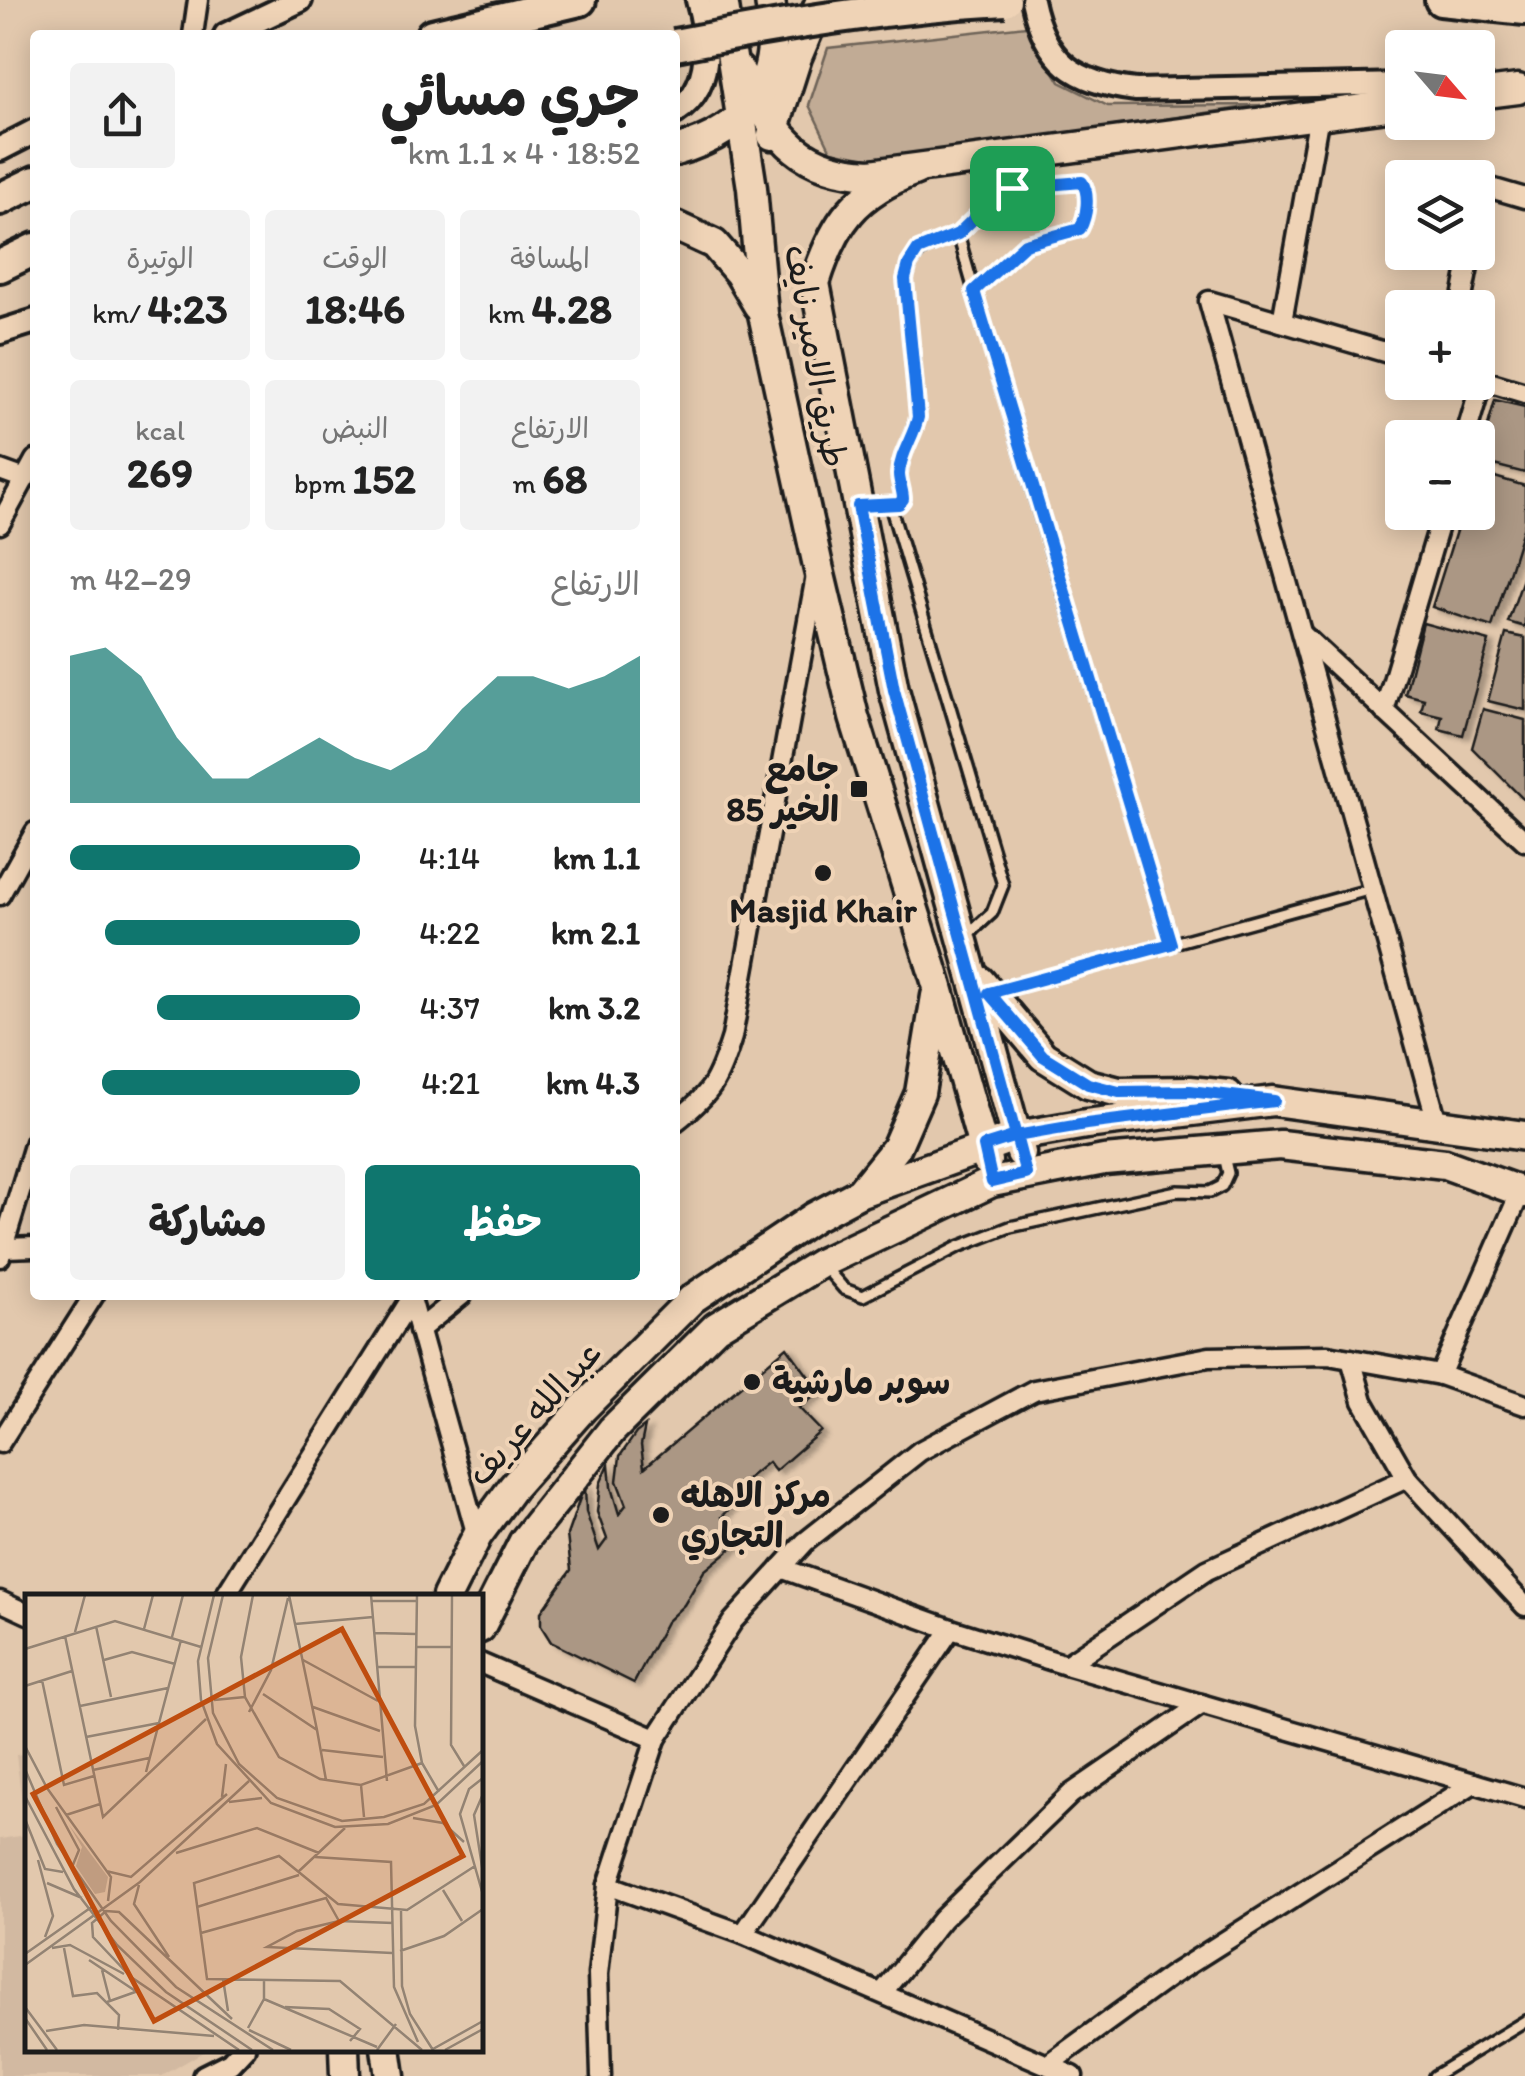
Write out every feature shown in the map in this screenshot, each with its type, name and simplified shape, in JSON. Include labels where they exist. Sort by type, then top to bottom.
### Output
[{"type":"highway","points":[[453,30],[580,0]]},
{"type":"highway","points":[[680,44],[784,24],[925,4],[1005,0]]},
{"type":"highway","points":[[1441,0],[1525,9]]},
{"type":"highway","points":[[0,199],[30,184]]},
{"type":"highway","points":[[0,266],[30,251]]},
{"type":"main road","points":[[680,108],[694,95],[704,76],[707,58],[698,0]]},
{"type":"main road","points":[[723,0],[730,56],[749,108],[792,149],[839,172],[916,170],[1385,106]]},
{"type":"main road","points":[[680,149],[714,138],[749,108],[774,53],[770,0]]},
{"type":"main road","points":[[752,188],[821,0]]},
{"type":"main road","points":[[236,30],[297,1]]},
{"type":"main road","points":[[1495,90],[1522,88]]},
{"type":"main road","name":"طريق الامير نايف","points":[[749,108],[763,314],[818,566],[854,717],[937,984],[992,1182]]},
{"type":"main road","points":[[0,149],[30,134]]},
{"type":"main road","name":"طريق الامير نايف","points":[[916,170],[884,182],[836,226],[815,283],[894,690],[1026,1174]]},
{"type":"main road","points":[[680,228],[714,244],[738,273],[763,314]]},
{"type":"main road","points":[[0,332],[30,323]]},
{"type":"main road","points":[[970,968],[1043,1056],[1088,1084],[1119,1092],[1190,1091],[1525,1136]]},
{"type":"main road","points":[[861,1192],[896,1148],[920,1092],[937,984]]},
{"type":"main road","name":"عبدالله عريف","points":[[448,1594],[477,1536],[513,1487],[583,1408],[692,1299],[814,1217],[861,1192],[1016,1136],[1274,1101]]},
{"type":"main road","points":[[1026,1174],[1104,1160],[1280,1145],[1445,1164],[1523,1192]]},
{"type":"main road","name":"عبدالله عريف","points":[[482,1624],[524,1541],[612,1430],[716,1327],[821,1263],[992,1182],[1026,1174]]},
{"type":"main road","points":[[344,2051],[345,2076]]},
{"type":"main road","points":[[386,2051],[390,2076]]},
{"type":"street","points":[[193,30],[198,0]]},
{"type":"street","points":[[1032,0],[1037,23],[1052,51],[1077,75],[1100,86],[1136,90],[1385,84]]},
{"type":"street","points":[[1282,322],[1319,116]]},
{"type":"street","points":[[1495,189],[1525,198]]},
{"type":"street","points":[[1385,352],[1209,301],[1437,1122]]},
{"type":"street","points":[[1495,384],[1525,393]]},
{"type":"street","points":[[0,524],[30,469]]},
{"type":"street","points":[[0,470],[25,478]]},
{"type":"street","points":[[1384,710],[1438,530]]},
{"type":"street","points":[[680,1118],[702,1100],[719,1078],[732,1037],[818,566]]},
{"type":"street","points":[[1301,634],[1525,841]]},
{"type":"street","points":[[0,895],[30,841]]},
{"type":"street","points":[[30,1159],[3,1252],[30,1247]]},
{"type":"street","points":[[1440,1375],[1523,1192]]},
{"type":"street","points":[[0,1443],[91,1300]]},
{"type":"street","points":[[226,1594],[408,1300]]},
{"type":"street","points":[[411,1300],[477,1536]]},
{"type":"street","points":[[420,1330],[456,1300]]},
{"type":"street","points":[[601,2076],[598,1974],[608,1885],[656,1739],[733,1621],[805,1542],[920,1451],[1034,1390],[1209,1357],[1328,1355],[1440,1375],[1525,1405]]},
{"type":"street","points":[[1351,1359],[1363,1401],[1407,1478],[1525,1606]]},
{"type":"street","points":[[1066,1665],[1206,1570],[1407,1478]]},
{"type":"street","points":[[782,1568],[1066,1665],[1525,1798]]},
{"type":"street","points":[[0,1601],[25,1613]]},
{"type":"street","points":[[743,1934],[952,1629]]},
{"type":"street","points":[[482,1665],[656,1739]]},
{"type":"street","points":[[882,1993],[942,1919],[1070,1794],[1202,1704]]},
{"type":"street","points":[[1049,2064],[1170,1976],[1474,1783]]},
{"type":"street","points":[[608,1885],[743,1934],[1073,2076]]},
{"type":"street","points":[[204,2076],[230,2063],[241,2051]]},
{"type":"lane","points":[[858,506],[899,504],[903,499],[899,476],[903,454],[918,417],[905,279],[918,250],[958,234],[997,196],[1012,188],[1082,182],[1086,186],[1080,229],[1025,244],[974,291]]},
{"type":"lane","points":[[958,234],[1171,944]]},
{"type":"lane","points":[[890,505],[1003,885],[992,912],[962,941]]},
{"type":"lane","points":[[989,993],[1372,889]]},
{"type":"lane","points":[[821,1263],[844,1289],[864,1296],[958,1247],[1010,1227],[1177,1191],[1210,1192],[1222,1186],[1228,1174],[1223,1150]]},
{"type":"lane","points":[[1434,2076],[1525,2021]]},
{"type":"shaded area","points":[[1026,26],[1060,82],[1108,106],[1261,105],[877,160],[831,151],[809,105],[828,48]]},
{"type":"shaded area","points":[[25,1754],[25,1827],[16,1755]]},
{"type":"shaded area","points":[[25,1835],[25,2051],[205,2051],[162,2076],[0,2076],[0,1839]]},
{"type":"building","points":[[1495,400],[1525,407],[1525,473],[1495,465],[1495,420],[1489,420]]},
{"type":"building","points":[[1495,477],[1525,486],[1525,523],[1492,627],[1432,607],[1456,530],[1495,530]]},
{"type":"building","points":[[1525,573],[1525,627],[1508,622]]},
{"type":"building","points":[[1423,623],[1489,641],[1463,735],[1439,729],[1442,716],[1421,711],[1424,699],[1405,694]]},
{"type":"building","points":[[1506,634],[1525,638],[1525,710],[1488,701]]},
{"type":"building","points":[[1483,709],[1525,720],[1525,801],[1472,748]]},
{"type":"building","name":"مركز الاهله التجاري","points":[[787,1347],[820,1392],[799,1408],[821,1431],[775,1471],[768,1462],[742,1483],[749,1487],[722,1517],[738,1543],[704,1571],[684,1605],[666,1622],[634,1683],[551,1642],[541,1626],[541,1612],[571,1570],[567,1535],[585,1484],[586,1512],[599,1550],[607,1539],[597,1512],[600,1484],[609,1464],[619,1514],[626,1505],[617,1481],[620,1456],[636,1433],[645,1426],[641,1445],[644,1468]]},
{"type":"place","name":"جامع الخير 85","points":[[859,789]]},
{"type":"place","name":"Masjid Khair","points":[[823,873]]},
{"type":"place","name":"سوبر مارشية","points":[[752,1382]]},
{"type":"place","name":"مركز الاهله التجاري","points":[[661,1515]]},
{"type":"route","points":[[1012,188],[997,196],[958,234],[918,250],[909,264],[905,279],[918,417],[903,454],[899,476],[903,499],[899,504],[858,506],[894,690],[1016,1136],[984,1146],[992,1182],[1026,1174],[1016,1136],[1274,1101],[1190,1091],[1119,1092],[1088,1084],[1043,1056],[989,993],[1171,944],[974,291],[1025,244],[1080,229],[1086,186],[1082,182],[1012,188]]}]
